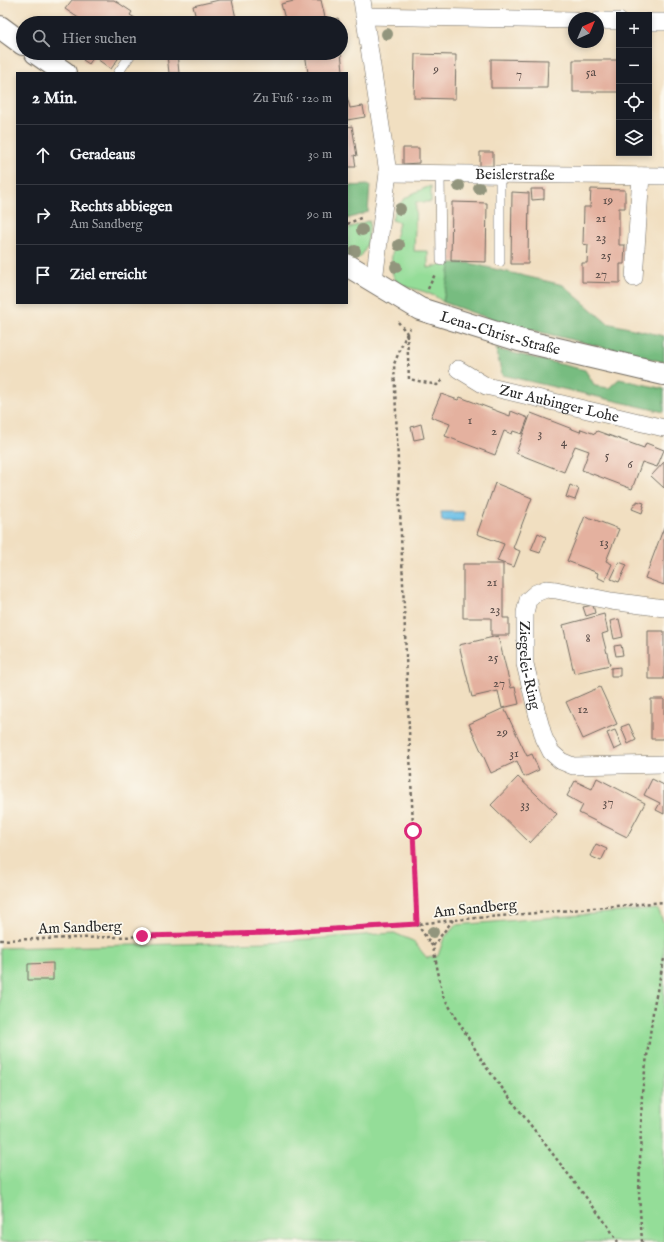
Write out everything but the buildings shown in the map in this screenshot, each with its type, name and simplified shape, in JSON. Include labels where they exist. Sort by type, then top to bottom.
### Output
[{"type":"street","points":[[374,280],[388,173],[363,8],[568,20]]},
{"type":"street","points":[[604,21],[616,21]]},
{"type":"street","points":[[652,22],[664,22]]},
{"type":"street","points":[[0,27],[16,39]]},
{"type":"street","points":[[46,60],[63,72]]},
{"type":"street","name":"Beislerstraße","points":[[388,173],[664,176]]},
{"type":"street","points":[[634,278],[641,176]]},
{"type":"street","name":"Lena-Christ-Straße","points":[[348,266],[420,309],[520,340],[664,374]]},
{"type":"street","name":"Zur Aubinger Lohe","points":[[458,369],[486,386],[664,428]]},
{"type":"street","name":"Ziegelei-Ring","points":[[664,608],[611,601],[546,589],[536,593],[528,600],[525,613],[525,664],[536,714],[544,738],[551,752],[562,761],[573,766],[664,764]]},
{"type":"lane","points":[[119,72],[127,60]]},
{"type":"lane","points":[[440,174],[441,260]]},
{"type":"lane","points":[[500,175],[500,262]]},
{"type":"path","points":[[420,309],[441,260]]},
{"type":"path","points":[[458,369],[437,385],[409,379],[407,333],[394,364],[417,924],[433,947],[442,996],[482,1061],[608,1226],[618,1242]]},
{"type":"path","name":"Am Sandberg","points":[[0,940],[268,933],[417,924],[664,902]]},
{"type":"path","points":[[433,947],[454,920]]},
{"type":"path","points":[[642,1242],[639,1194],[642,1093],[654,1005],[664,959]]},
{"type":"green space","points":[[370,185],[368,212],[348,219],[348,186]]},
{"type":"green space","points":[[431,186],[431,202],[416,202],[414,251],[428,251],[428,268],[451,263],[443,302],[429,293],[402,285],[396,281],[391,266],[393,247],[399,222],[392,220],[394,213],[406,198]]},
{"type":"green space","points":[[370,220],[366,247],[360,257],[354,259],[348,259],[348,229]]},
{"type":"green space","points":[[451,263],[469,263],[563,285],[607,323],[664,336],[664,362],[499,322],[443,302]]},
{"type":"green space","points":[[496,349],[585,370],[595,386],[609,388],[619,379],[664,389],[664,412],[502,375]]},
{"type":"green space","points":[[658,909],[664,924],[664,1242],[0,1242],[0,948],[268,942],[394,933],[413,941],[427,958],[438,956],[444,938],[456,925]]},
{"type":"water","points":[[441,512],[464,512],[464,521],[442,521]]},
{"type":"route","points":[[142,936],[268,933],[417,924],[413,831]]}]
